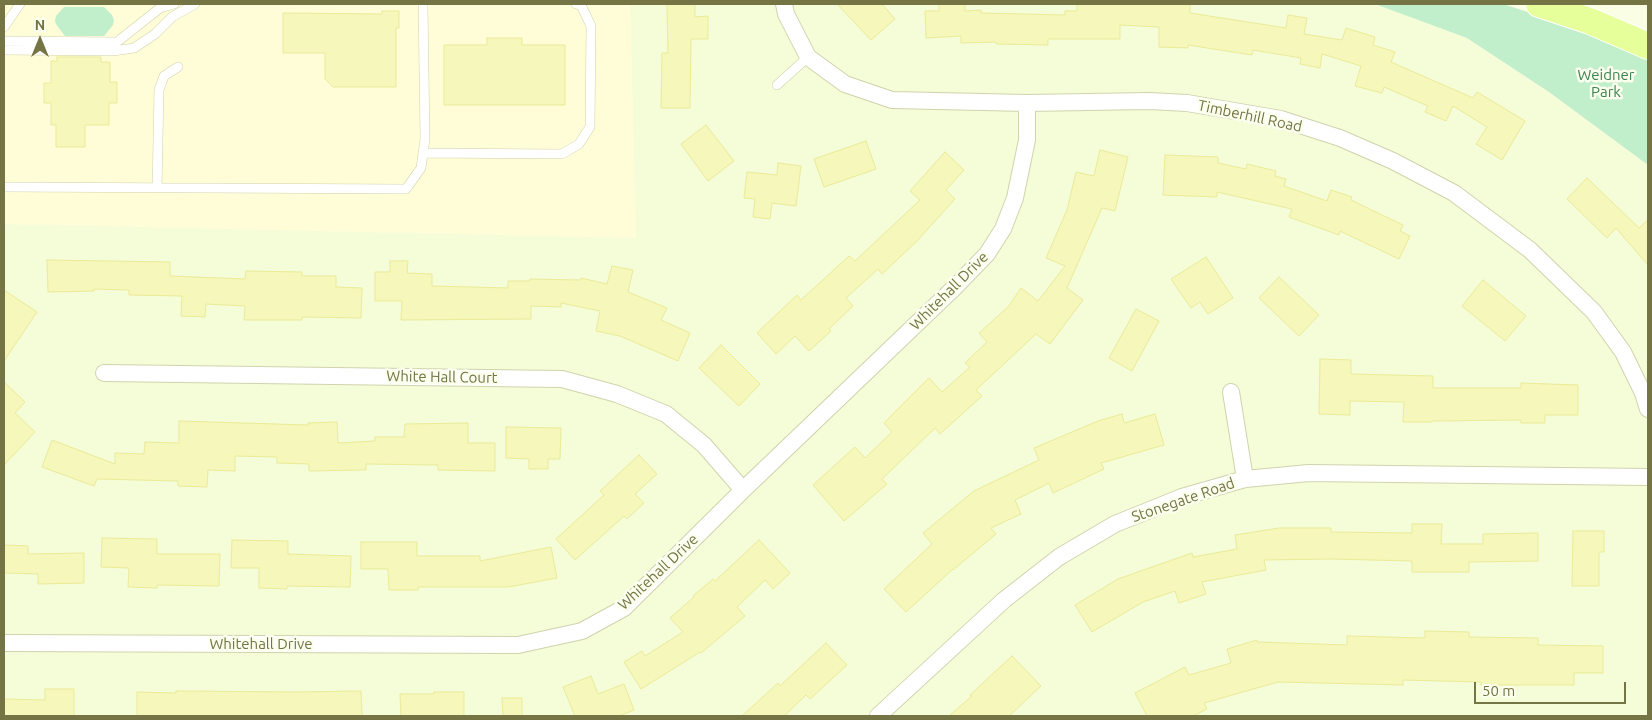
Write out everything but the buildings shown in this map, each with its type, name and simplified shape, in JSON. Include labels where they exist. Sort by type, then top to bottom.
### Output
[{"type":"main road","points":[[1539,4],[1590,21],[1648,46]]},
{"type":"street","name":"Timberhill Road","points":[[784,4],[786,14],[808,58],[845,84],[892,100],[1027,103],[1149,101],[1187,103],[1224,108],[1290,122],[1340,138],[1393,161],[1461,198],[1530,250],[1594,312],[1623,352],[1643,393],[1648,409]]},
{"type":"street","name":"Whitehall Drive","points":[[4,643],[518,645],[582,632],[624,608],[987,254],[1003,229],[1015,198],[1027,140],[1027,103]]},
{"type":"street","name":"White Hall Court","points":[[104,372],[562,379],[616,394],[666,414],[704,445],[743,490]]},
{"type":"street","points":[[1231,392],[1245,479]]},
{"type":"street","name":"Stonegate Road","points":[[878,716],[1004,600],[1059,557],[1115,524],[1182,497],[1245,479],[1309,473],[1648,477]]},
{"type":"lane","points":[[4,27],[20,4]]},
{"type":"lane","points":[[4,41],[117,42],[160,8],[174,4]]},
{"type":"lane","points":[[4,50],[113,51],[134,48],[155,34],[172,16],[195,4]]},
{"type":"lane","points":[[4,187],[406,189],[421,168],[424,153],[423,4]]},
{"type":"lane","points":[[424,153],[562,154],[578,144],[590,128],[591,26],[581,5],[576,4]]},
{"type":"lane","points":[[777,85],[808,58]]},
{"type":"lane","points":[[158,188],[159,90],[164,76],[178,67]]},
{"type":"shaded area","points":[[4,4],[630,4],[636,238],[4,224]]},
{"type":"shaded area","points":[[630,4],[1375,4],[1467,38],[1549,92],[1648,165],[1648,716],[4,716],[4,224],[636,238]]},
{"type":"green space","name":"Weidner Park","points":[[1375,4],[1503,4],[1586,31],[1648,58],[1648,165],[1549,92],[1467,38]]},
{"type":"green space","points":[[64,7],[104,7],[112,15],[113,25],[104,36],[65,36],[55,21],[56,16]]}]
